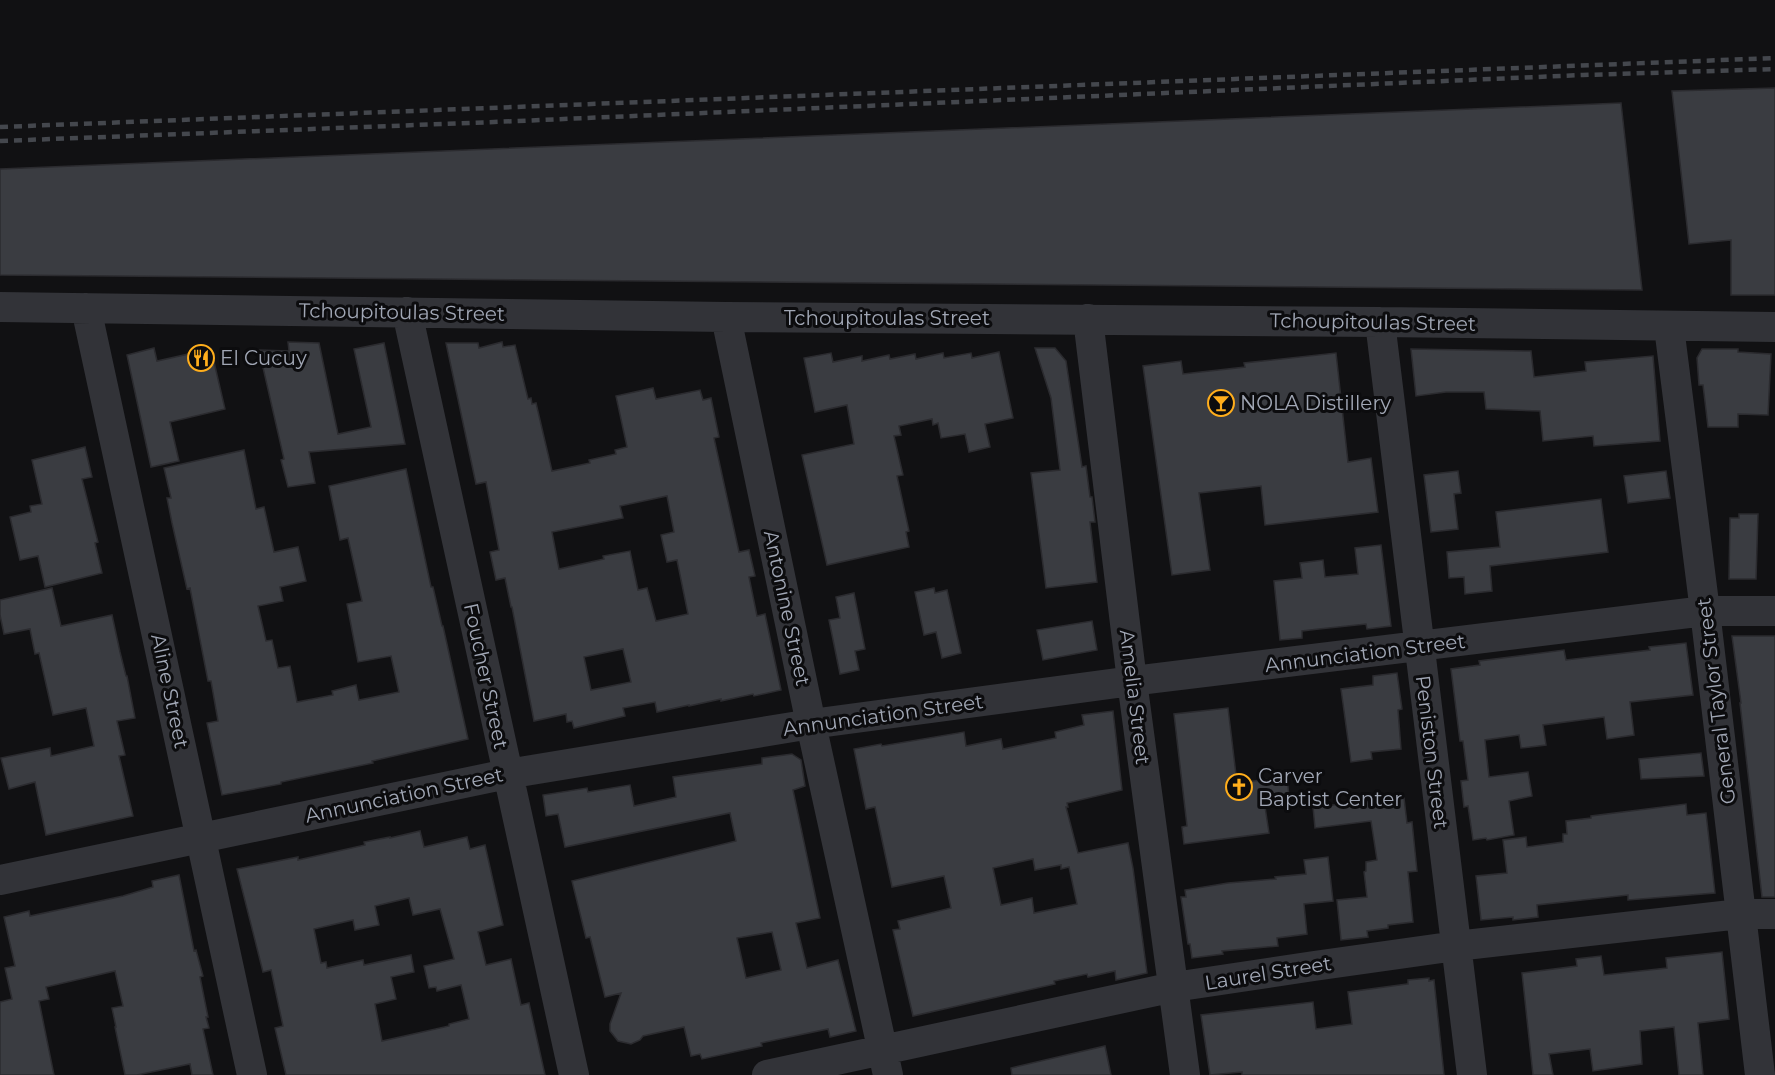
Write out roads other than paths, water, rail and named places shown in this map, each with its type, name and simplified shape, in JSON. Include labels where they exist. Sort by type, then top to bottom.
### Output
[{"type":"street","name":"Tchoupitoulas Street","points":[[0,307],[726,317],[1775,327]]},
{"type":"street","name":"Aline Street","points":[[86,308],[252,1075]]},
{"type":"street","name":"Foucher Street","points":[[407,312],[574,1075]]},
{"type":"street","name":"Antonine Street","points":[[726,317],[885,1063]]},
{"type":"street","name":"Amelia Street","points":[[1088,319],[1132,681],[1185,1075]]},
{"type":"street","name":"Peniston Street","points":[[1380,322],[1472,1075]]},
{"type":"street","name":"General Taylor Street","points":[[1669,327],[1706,611],[1760,1075]]},
{"type":"street","name":"Annunciation Street","points":[[0,880],[507,774],[811,724],[1132,681],[1706,611],[1775,611]]},
{"type":"street","name":"Laurel Street","points":[[767,1075],[885,1063],[1174,987],[1456,946],[1740,914],[1775,914]]},
{"type":"railway","points":[[0,127],[1775,58]]},
{"type":"railway","points":[[0,141],[1775,69]]},
{"type":"place","name":"El Cucuy","points":[[201,358]]},
{"type":"place","name":"NOLA Distillery","points":[[1221,403]]},
{"type":"place","name":"Carver Baptist Center","points":[[1239,787]]}]
